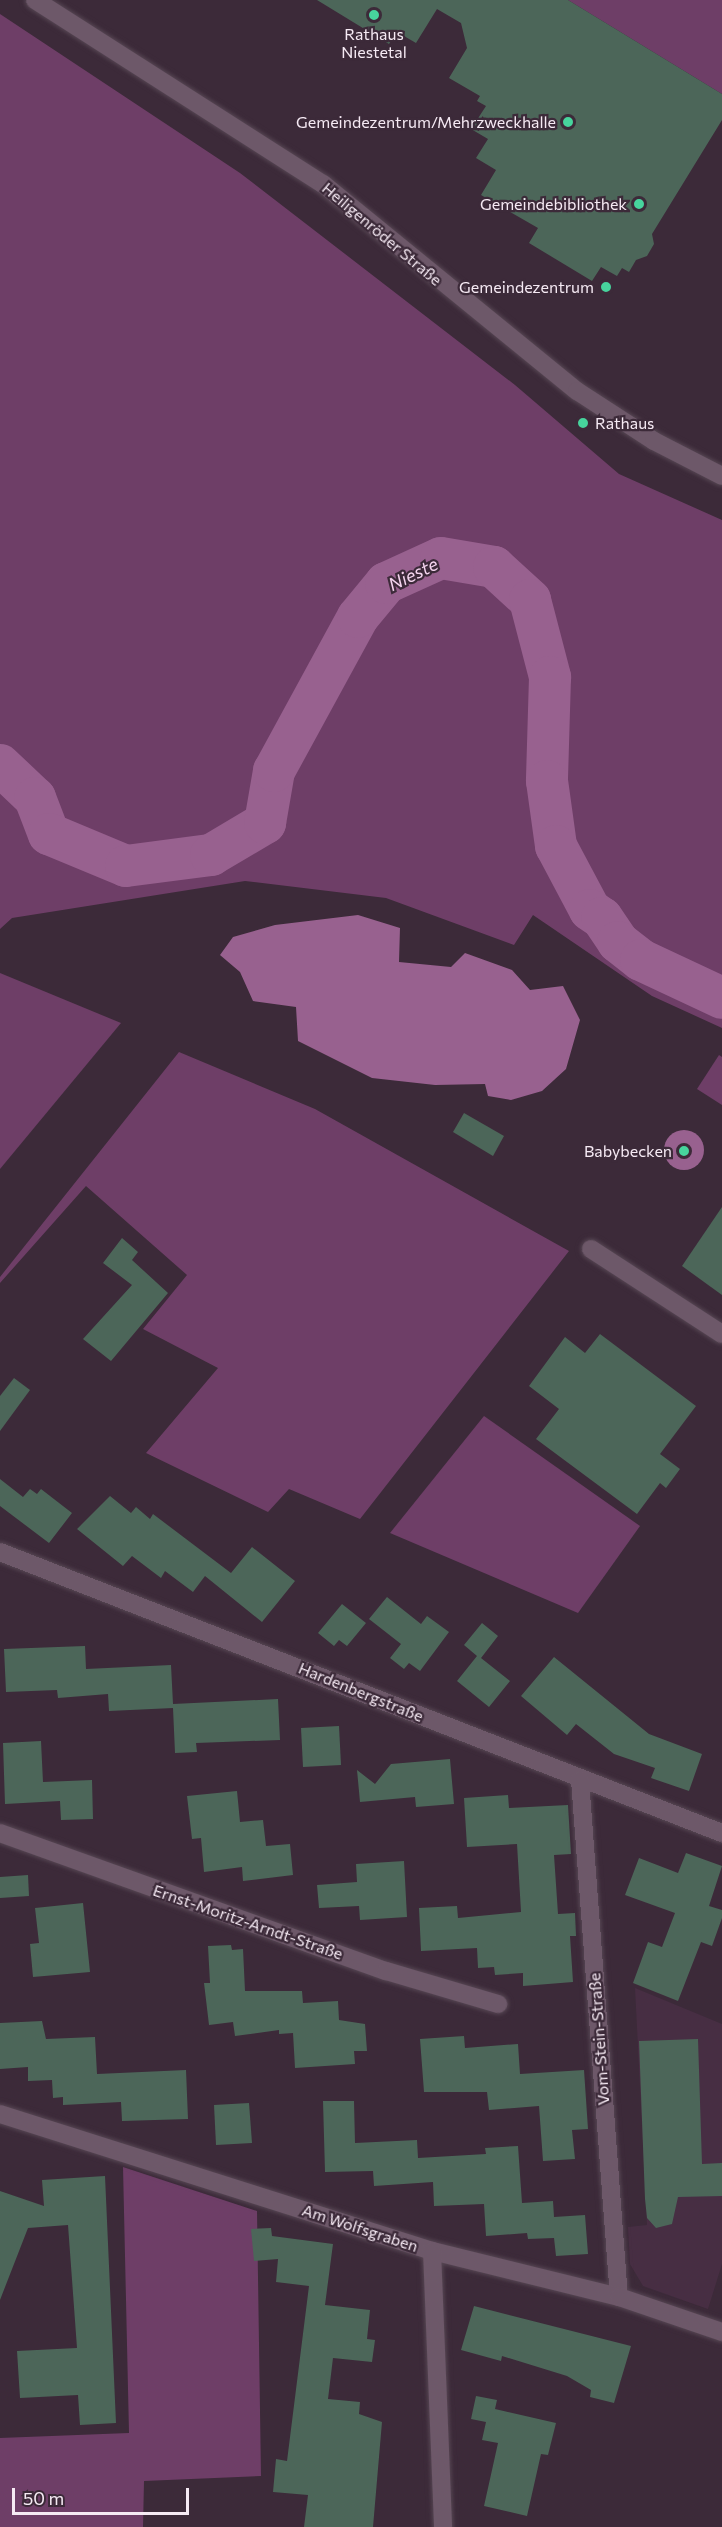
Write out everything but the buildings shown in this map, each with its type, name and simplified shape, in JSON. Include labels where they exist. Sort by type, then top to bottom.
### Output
[{"type":"street","name":"Heiligenröder Straße","points":[[35,0],[323,184],[577,391],[654,441],[722,476]]},
{"type":"street","points":[[591,1249],[722,1334]]},
{"type":"street","name":"Hardenbergstraße","points":[[0,1552],[579,1780],[722,1833]]},
{"type":"street","name":"Vom-Stein-Straße","points":[[579,1780],[619,2297]]},
{"type":"street","name":"Ernst-Moritz-Arndt-Straße","points":[[0,1833],[386,1971],[498,2004]]},
{"type":"street","name":"Am Wolfsgraben","points":[[0,2114],[432,2251],[619,2297],[722,2332]]},
{"type":"street","points":[[432,2251],[443,2527]]},
{"type":"shaded area","points":[[568,0],[722,0],[722,94]]},
{"type":"shaded area","points":[[0,14],[240,173],[515,385],[619,474],[722,520],[722,1028],[652,996],[533,915],[514,945],[386,898],[245,881],[12,918],[0,929]]},
{"type":"shaded area","points":[[358,915],[400,928],[399,962],[451,967],[465,953],[512,970],[530,990],[563,986],[580,1020],[566,1069],[542,1091],[511,1100],[488,1096],[485,1084],[435,1085],[372,1078],[298,1041],[296,1007],[253,1001],[240,972],[220,955],[233,937],[275,925]]},
{"type":"shaded area","points":[[0,973],[121,1023],[0,1169]]},
{"type":"shaded area","points":[[179,1052],[315,1109],[569,1251],[360,1519],[289,1489],[268,1512],[146,1453],[218,1368],[143,1329],[187,1275],[86,1186],[0,1283],[0,1277]]},
{"type":"shaded area","points":[[719,1055],[722,1057],[722,1105],[697,1089]]},
{"type":"shaded area","name":"Babybecken","points":[[684,1130],[698,1136],[704,1150],[698,1164],[684,1170],[670,1164],[664,1150],[670,1136]]},
{"type":"shaded area","points":[[484,1416],[640,1526],[578,1613],[390,1533]]},
{"type":"shaded area","points":[[635,1988],[722,2024],[722,2264],[708,2309],[643,2286],[630,2264],[628,2227],[647,2225]]},
{"type":"shaded area","points":[[123,2167],[257,2211],[261,2476],[144,2481],[143,2527],[0,2527],[0,2438],[129,2433]]},
{"type":"waterway","name":"Nieste","points":[[0,765],[35,798],[49,834],[126,866],[211,855],[265,823],[274,771],[358,617],[386,583],[441,558],[494,567],[530,600],[550,677],[547,781],[556,846],[590,910],[602,918],[618,942],[641,960],[722,998]]},
{"type":"place","name":"Rathaus Niestetal","points":[[374,15]]},
{"type":"place","name":"Gemeindezentrum/Mehrzweckhalle","points":[[568,122]]},
{"type":"place","name":"Gemeindebibliothek","points":[[639,204]]},
{"type":"place","name":"Gemeindezentrum","points":[[606,287]]},
{"type":"place","name":"Rathaus","points":[[583,423]]},
{"type":"place","name":"Babybecken","points":[[684,1151]]}]
